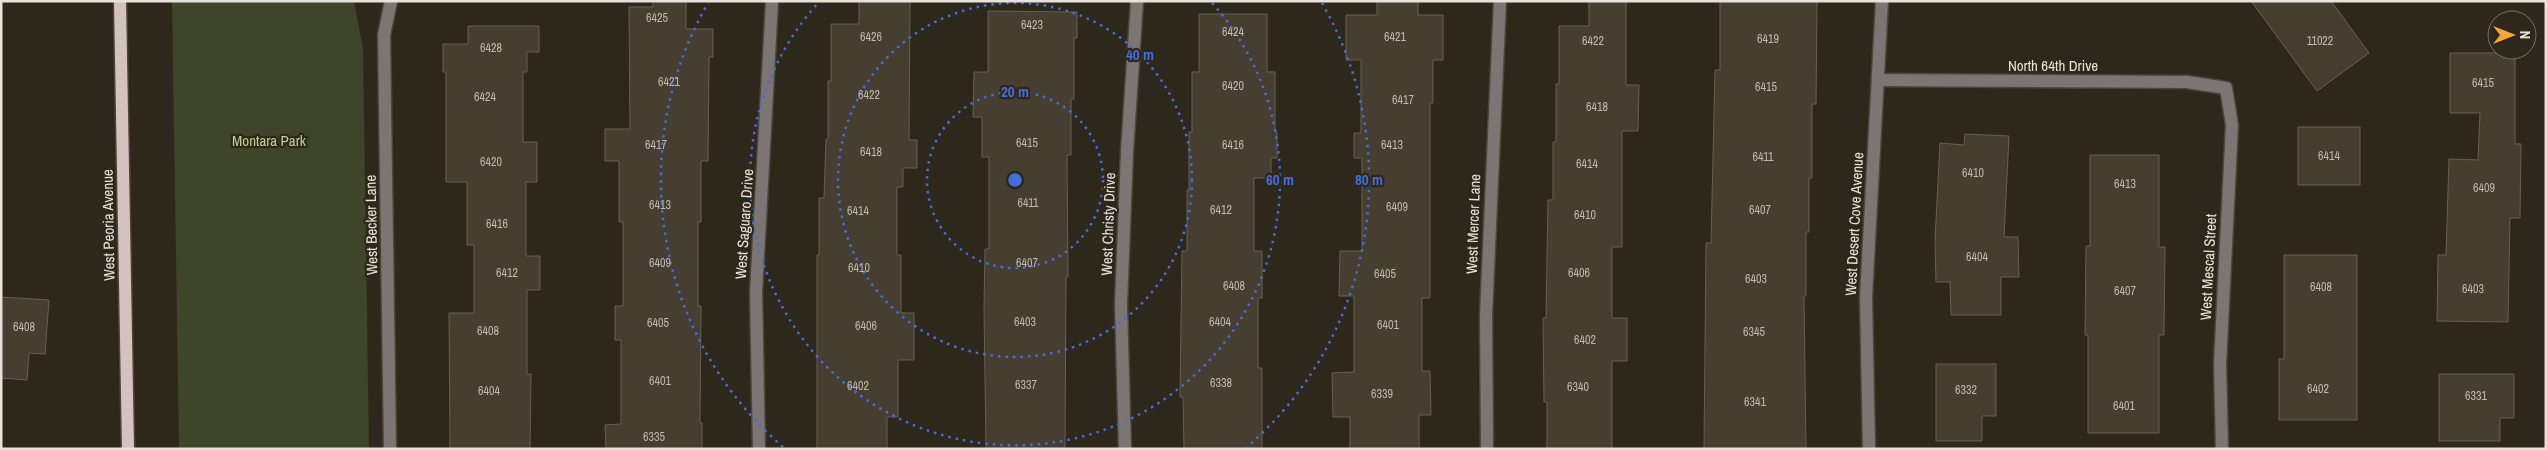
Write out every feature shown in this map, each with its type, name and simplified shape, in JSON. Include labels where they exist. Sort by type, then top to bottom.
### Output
[{"type":"main road","name":"West Peoria Avenue","points":[[120,1],[128,449]]},
{"type":"street","name":"West Becker Lane","points":[[390,449],[384,35],[392,1]]},
{"type":"street","name":"West Saguaro Drive","points":[[759,449],[756,292],[772,1]]},
{"type":"street","name":"West Christy Drive","points":[[1125,449],[1122,304],[1127,152],[1137,1]]},
{"type":"street","name":"West Mercer Lane","points":[[1487,449],[1486,315],[1500,1]]},
{"type":"street","name":"West Desert Cove Avenue","points":[[1869,449],[1866,297],[1880,80],[1882,1]]},
{"type":"street","name":"North 64th Drive","points":[[1880,80],[2187,82],[2226,88]]},
{"type":"street","name":"West Mescal Street","points":[[2222,449],[2220,364],[2232,125],[2226,88]]},
{"type":"green space","name":"Montara Park","points":[[172,1],[354,1],[363,49],[369,449],[179,449]]},
{"type":"building","points":[[653,1],[686,1],[686,29],[713,29],[713,57],[709,57],[708,161],[701,161],[701,222],[698,222],[698,306],[701,306],[700,423],[702,423],[702,449],[606,449],[605,425],[621,424],[621,340],[615,340],[615,306],[623,306],[623,222],[619,222],[619,161],[605,161],[605,129],[630,129],[629,7],[653,7]]},
{"type":"building","points":[[859,1],[910,1],[909,140],[917,140],[917,168],[903,168],[903,187],[897,187],[897,255],[901,255],[901,313],[914,313],[914,360],[898,360],[898,417],[887,417],[887,449],[817,449],[817,255],[819,255],[819,198],[824,198],[826,139],[828,139],[828,81],[831,81],[831,24],[859,24]]},
{"type":"building","points":[[1377,1],[1418,1],[1418,15],[1443,15],[1443,60],[1433,60],[1433,103],[1430,103],[1430,298],[1422,298],[1422,371],[1430,371],[1431,415],[1419,415],[1419,449],[1350,449],[1350,417],[1333,417],[1332,373],[1354,372],[1354,296],[1339,296],[1340,251],[1362,251],[1362,158],[1354,158],[1354,133],[1361,133],[1361,60],[1346,60],[1346,15],[1377,15]]},
{"type":"building","points":[[1589,1],[1626,1],[1626,85],[1639,85],[1638,131],[1622,131],[1622,247],[1612,247],[1612,318],[1627,318],[1627,361],[1612,361],[1612,449],[1547,449],[1547,402],[1544,402],[1543,318],[1546,318],[1548,200],[1553,200],[1556,84],[1559,84],[1559,26],[1589,26]]},
{"type":"building","points":[[1720,1],[1817,1],[1816,104],[1812,104],[1812,178],[1809,178],[1809,232],[1806,232],[1806,296],[1804,296],[1806,449],[1704,449],[1706,243],[1711,243],[1715,70],[1720,70]]},
{"type":"building","points":[[2251,1],[2331,1],[2369,53],[2317,91]]},
{"type":"building","points":[[988,11],[1077,12],[1077,38],[1074,38],[1074,99],[1071,99],[1071,155],[1067,155],[1068,277],[1066,277],[1065,449],[986,449],[984,308],[985,249],[989,249],[989,157],[982,157],[982,117],[973,117],[974,72],[988,72]]},
{"type":"building","points":[[1199,14],[1267,14],[1267,72],[1275,72],[1277,158],[1271,158],[1271,178],[1254,178],[1254,251],[1262,251],[1262,298],[1258,298],[1258,368],[1262,368],[1262,449],[1184,449],[1183,397],[1180,397],[1182,251],[1187,251],[1187,190],[1189,190],[1189,132],[1192,132],[1192,72],[1199,72]]},
{"type":"building","points":[[468,26],[539,26],[539,52],[527,52],[527,72],[523,72],[523,142],[537,142],[537,182],[526,182],[526,256],[540,256],[540,290],[527,290],[527,374],[531,374],[530,449],[450,449],[449,313],[474,313],[474,245],[467,245],[467,182],[446,182],[446,72],[443,72],[443,44],[468,44]]},
{"type":"building","points":[[2450,53],[2487,53],[2487,60],[2515,60],[2515,144],[2521,144],[2520,218],[2510,218],[2508,322],[2437,321],[2438,255],[2446,255],[2449,159],[2478,160],[2480,113],[2450,113]]},
{"type":"building","points":[[2298,127],[2360,127],[2360,185],[2298,185]]},
{"type":"building","points":[[1965,134],[2009,136],[2004,237],[2018,237],[2019,277],[2001,277],[2001,315],[1951,315],[1950,282],[1936,282],[1935,240],[1940,143],[1964,145]]},
{"type":"building","points":[[2090,155],[2159,155],[2159,247],[2165,247],[2164,335],[2159,335],[2159,433],[2088,433],[2088,335],[2085,335],[2086,246],[2090,246]]},
{"type":"building","points":[[2284,255],[2357,255],[2357,420],[2279,420],[2279,359],[2284,359]]},
{"type":"building","points":[[1,297],[49,300],[45,354],[29,353],[27,380],[1,378]]},
{"type":"building","points":[[1936,364],[1996,364],[1996,416],[1982,416],[1982,441],[1936,441]]},
{"type":"building","points":[[2439,374],[2514,374],[2514,418],[2500,418],[2500,441],[2439,441]]}]
